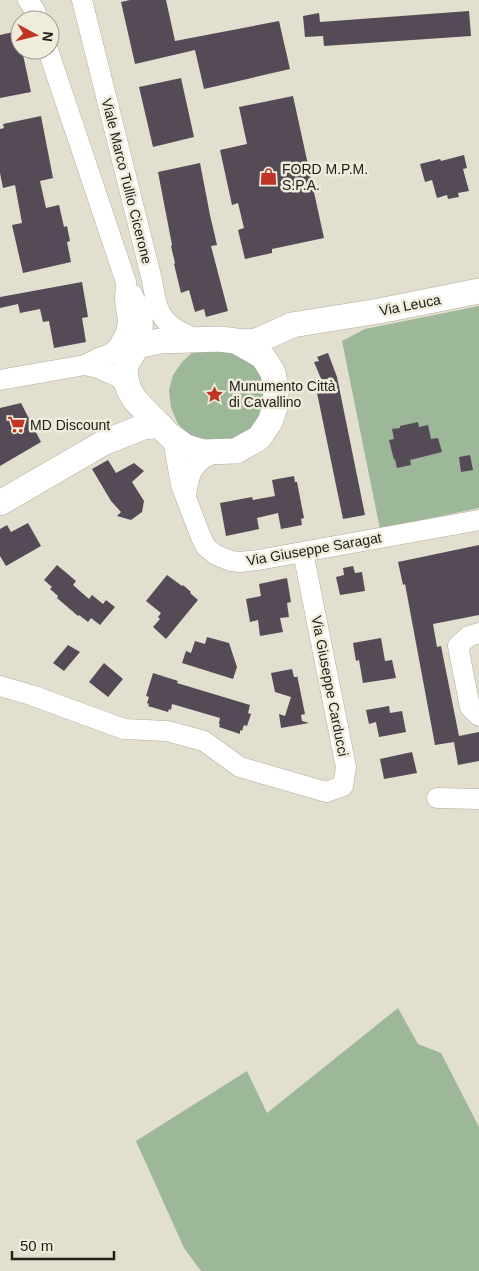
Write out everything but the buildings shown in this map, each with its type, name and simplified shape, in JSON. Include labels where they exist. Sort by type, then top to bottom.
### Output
[{"type":"main road","name":"Via Leuca","points":[[236,341],[250,342],[259,340],[292,325],[479,292]]},
{"type":"main road","name":"Via Leuca","points":[[273,373],[276,360],[286,343],[303,333],[341,317]]},
{"type":"main road","points":[[160,341],[236,341],[263,357],[273,373],[276,389],[275,407],[270,422],[259,438],[236,452],[195,451],[186,447],[165,430],[132,395],[125,375],[126,364],[138,346],[160,341]]},
{"type":"main road","points":[[105,442],[126,421],[132,395]]},
{"type":"main road","points":[[0,503],[105,442],[143,427],[165,430]]},
{"type":"street","name":"Viale Marco Tullio Cicerone","points":[[82,0],[159,312],[168,324],[182,333],[201,340]]},
{"type":"street","name":"Viale Marco Tullio Cicerone","points":[[51,60],[126,282],[128,322],[126,333],[117,349],[110,354]]},
{"type":"street","points":[[0,380],[84,365],[101,357],[138,346],[142,336],[143,325],[141,312],[126,282]]},
{"type":"street","points":[[84,365],[98,368],[120,378],[132,395]]},
{"type":"street","name":"Via Giuseppe Saragat","points":[[165,430],[174,445],[181,485],[206,548],[216,556],[231,561],[240,562],[303,552],[479,520]]},
{"type":"street","points":[[186,497],[190,477],[198,462],[206,456],[217,452]]},
{"type":"street","name":"Via Giuseppe Carducci","points":[[0,686],[31,695],[124,729],[167,731],[204,741],[240,767],[326,792],[343,786],[346,767],[303,552]]},
{"type":"street","points":[[479,634],[469,636],[458,646],[470,707],[479,716]]},
{"type":"street","points":[[437,798],[479,799]]},
{"type":"green space","points":[[479,306],[479,508],[380,529],[342,341],[365,329]]},
{"type":"green space","points":[[240,349],[270,385],[255,432],[223,446],[190,437],[178,424],[171,408],[169,390],[173,375],[182,362],[194,351]]},
{"type":"green space","points":[[398,1008],[418,1044],[441,1053],[479,1127],[479,1271],[201,1271],[184,1248],[136,1141],[247,1071],[267,1113]]},
{"type":"place","name":"FORD M.P.M. S.P.A.","points":[[268,177]]},
{"type":"place","name":"Munumento Città di Cavallino","points":[[215,394]]},
{"type":"place","name":"MD Discount","points":[[16,425]]}]
